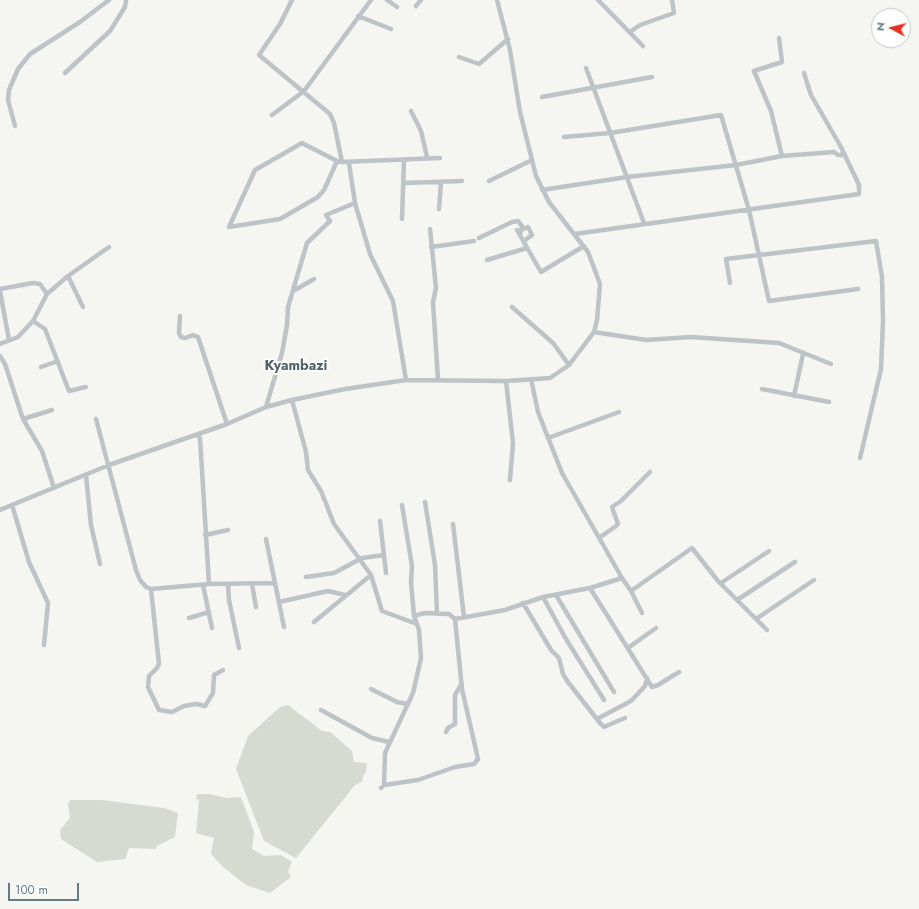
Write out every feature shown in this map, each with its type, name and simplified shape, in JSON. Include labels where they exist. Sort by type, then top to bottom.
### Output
[{"type":"street","points":[[15,126],[8,100],[9,90],[18,70],[30,54],[80,22],[108,0]]},
{"type":"street","points":[[65,73],[110,31],[121,14],[126,0]]},
{"type":"street","points":[[292,0],[280,24],[259,55],[330,114],[334,123],[339,162],[324,190],[318,197],[280,219],[230,227],[255,170],[302,143],[339,162],[348,163],[404,160],[427,157],[440,158]]},
{"type":"street","points":[[272,116],[304,91],[371,0]]},
{"type":"street","points":[[387,0],[397,7]]},
{"type":"street","points":[[416,6],[421,0]]},
{"type":"street","points":[[0,510],[109,465],[227,424],[266,407],[292,400],[345,389],[406,380],[506,381],[550,378],[569,365],[594,332],[597,320],[600,284],[593,261],[584,246],[549,202],[542,190],[532,160],[520,112],[508,39],[497,0]]},
{"type":"street","points":[[598,0],[643,46]]},
{"type":"street","points":[[630,32],[640,25],[674,13],[672,0]]},
{"type":"street","points":[[358,16],[391,29]]},
{"type":"street","points":[[778,38],[782,62],[754,71],[770,111],[782,156]]},
{"type":"street","points":[[459,57],[479,64],[508,39]]},
{"type":"street","points":[[586,68],[644,223]]},
{"type":"street","points":[[575,234],[644,223],[859,194],[859,186],[845,155],[811,95],[804,73]]},
{"type":"street","points":[[542,97],[592,86],[623,83],[652,77]]},
{"type":"street","points":[[411,111],[421,131],[427,157]]},
{"type":"street","points":[[564,137],[610,133],[721,115],[749,210],[769,301],[858,289]]},
{"type":"street","points":[[542,190],[627,177],[736,165],[782,156],[834,152],[838,155],[845,155]]},
{"type":"street","points":[[402,219],[404,160]]},
{"type":"street","points":[[488,181],[532,160]]},
{"type":"street","points":[[348,163],[355,203],[370,254],[393,301],[406,380]]},
{"type":"street","points":[[404,183],[441,183],[462,181]]},
{"type":"street","points":[[439,209],[441,183]]},
{"type":"street","points":[[266,407],[282,353],[287,325],[288,307],[307,243],[330,221],[326,216],[355,203]]},
{"type":"street","points":[[479,238],[512,222],[518,221],[522,226],[518,232]]},
{"type":"street","points":[[518,232],[528,227],[532,235],[524,241]]},
{"type":"street","points":[[430,229],[436,288],[433,302],[438,380]]},
{"type":"street","points":[[518,232],[541,272],[584,246]]},
{"type":"street","points":[[431,247],[474,241]]},
{"type":"street","points":[[730,283],[726,259],[876,241],[882,277],[883,321],[881,369],[860,458]]},
{"type":"street","points":[[0,344],[18,337],[33,321],[47,294],[68,276],[110,247]]},
{"type":"street","points":[[488,260],[528,248]]},
{"type":"street","points":[[68,276],[83,307]]},
{"type":"street","points":[[294,290],[314,279]]},
{"type":"street","points":[[9,340],[2,312],[0,290],[33,283],[40,284],[47,294]]},
{"type":"street","points":[[512,307],[553,343],[569,365]]},
{"type":"street","points":[[180,316],[179,333],[181,337],[185,338],[193,335],[198,337],[227,424]]},
{"type":"street","points":[[33,321],[45,329],[69,391],[86,387]]},
{"type":"street","points":[[594,332],[646,340],[691,337],[779,343],[803,354],[831,364]]},
{"type":"street","points":[[794,396],[803,354]]},
{"type":"street","points":[[0,356],[5,364],[23,419],[42,452],[54,488]]},
{"type":"street","points":[[41,367],[58,361]]},
{"type":"street","points":[[531,379],[538,412],[562,473],[622,578],[631,591],[642,613]]},
{"type":"street","points":[[506,381],[513,443],[510,480]]},
{"type":"street","points":[[762,389],[829,402]]},
{"type":"street","points":[[292,400],[306,452],[308,470],[321,491],[334,524],[371,575],[382,611],[417,624]]},
{"type":"street","points":[[23,419],[52,410]]},
{"type":"street","points":[[548,438],[620,412]]},
{"type":"street","points":[[96,419],[140,580],[151,589],[209,584],[275,583]]},
{"type":"street","points":[[197,434],[200,438],[209,584]]},
{"type":"street","points":[[599,538],[618,524],[612,507],[621,501],[650,472]]},
{"type":"street","points":[[86,475],[91,525],[100,564]]},
{"type":"street","points":[[425,502],[435,565],[437,614]]},
{"type":"street","points":[[12,505],[29,562],[48,603],[44,645]]},
{"type":"street","points":[[402,505],[412,566],[411,582],[414,616],[419,630],[421,658],[413,693],[385,753],[382,786],[418,780],[452,768],[474,764],[477,762],[478,759],[461,685],[455,618]]},
{"type":"street","points":[[380,521],[386,573]]},
{"type":"street","points":[[453,524],[464,616]]},
{"type":"street","points":[[206,534],[228,530]]},
{"type":"street","points":[[266,539],[284,627]]},
{"type":"street","points":[[631,591],[692,548],[721,583],[767,630]]},
{"type":"street","points":[[721,583],[769,551]]},
{"type":"street","points":[[306,577],[334,574],[362,558],[384,555]]},
{"type":"street","points":[[737,600],[795,562]]},
{"type":"street","points":[[314,622],[371,575]]},
{"type":"street","points":[[414,616],[425,613],[449,614],[455,618],[504,610],[543,597],[590,588],[622,578]]},
{"type":"street","points":[[756,619],[814,580]]},
{"type":"street","points":[[228,584],[229,600],[239,648]]},
{"type":"street","points":[[252,584],[256,607]]},
{"type":"street","points":[[203,585],[212,628]]},
{"type":"street","points":[[590,588],[652,687],[679,672]]},
{"type":"street","points":[[151,589],[159,664],[149,676],[148,687],[159,710],[172,712],[184,706],[196,704],[205,706],[213,693],[214,675],[223,670]]},
{"type":"street","points":[[279,602],[328,591],[345,595]]},
{"type":"street","points":[[556,595],[614,692]]},
{"type":"street","points":[[543,597],[566,640],[604,700]]},
{"type":"street","points":[[523,603],[551,650],[559,658],[563,674],[568,682],[604,727],[626,718]]},
{"type":"street","points":[[189,618],[209,612]]},
{"type":"street","points":[[628,648],[656,628]]},
{"type":"street","points":[[597,719],[631,701],[645,686],[647,678]]},
{"type":"street","points":[[446,732],[448,728],[455,724],[455,695],[461,685]]},
{"type":"street","points":[[371,688],[397,702],[407,704]]},
{"type":"street","points":[[321,710],[372,738],[390,742]]},
{"type":"shaded area","points":[[288,705],[322,731],[330,732],[352,751],[354,762],[367,763],[366,772],[362,782],[355,785],[296,858],[264,841],[236,769],[248,736],[280,707]]},
{"type":"shaded area","points":[[197,794],[209,794],[227,798],[241,797],[254,832],[252,849],[264,856],[281,855],[292,862],[288,871],[291,877],[270,893],[246,885],[222,866],[211,854],[214,838],[196,833],[199,800],[196,798]]},
{"type":"shaded area","points":[[70,800],[102,800],[164,808],[178,813],[175,837],[157,846],[156,849],[129,848],[125,859],[97,862],[61,839],[60,830],[70,818],[68,804]]},
{"type":"district","name":"Kyambazi","points":[[296,367]]}]
